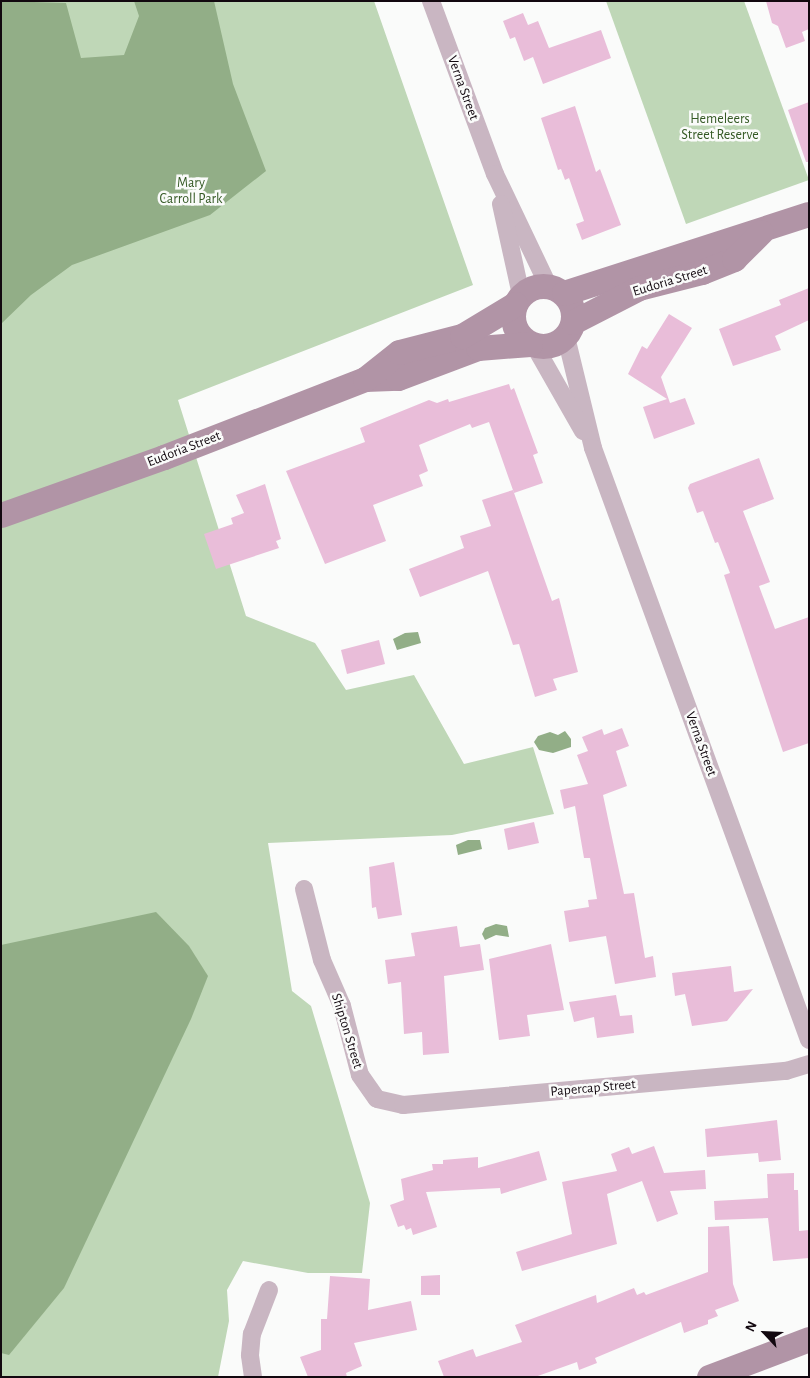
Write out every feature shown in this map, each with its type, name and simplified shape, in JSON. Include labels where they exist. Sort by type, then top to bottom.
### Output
[{"type":"street","name":"Verna Street","points":[[431,1],[495,174],[556,289]]},
{"type":"street","name":"Verna Street","points":[[495,174],[518,299]]},
{"type":"street","name":"Eudoria Street","points":[[556,289],[731,238],[761,232],[809,214]]},
{"type":"street","name":"Eudoria Street","points":[[570,330],[639,288],[702,272],[734,259],[761,232]]},
{"type":"street","points":[[533,287],[556,289],[573,306],[570,330],[557,344],[532,344],[518,334],[513,319],[518,299],[533,287]]},
{"type":"street","name":"Eudoria Street","points":[[1,515],[164,457],[365,379],[399,352],[462,336],[518,299]]},
{"type":"street","name":"Verna Street","points":[[570,330],[593,448],[809,1040]]},
{"type":"street","name":"Verna Street","points":[[532,344],[593,448]]},
{"type":"street","name":"Eudoria Street","points":[[365,379],[398,378],[478,348],[532,344]]},
{"type":"street","name":"Shipton Street","points":[[304,889],[322,960],[342,1006],[360,1075],[377,1099]]},
{"type":"street","name":"Papercap Street","points":[[377,1099],[412,1104],[786,1071],[809,1064]]},
{"type":"street","points":[[253,1377],[250,1355],[252,1334],[268,1290]]},
{"type":"street","points":[[709,1377],[809,1339]]},
{"type":"green space","name":"Mary Carroll Park","points":[[1,1],[374,1],[473,285],[178,400],[246,616],[315,643],[346,690],[414,675],[464,764],[533,747],[554,814],[452,835],[268,843],[292,991],[311,1006],[370,1203],[362,1273],[308,1273],[243,1261],[227,1290],[229,1321],[218,1377],[1,1377]]},
{"type":"green space","name":"Hemeleers Street Reserve","points":[[606,1],[744,1],[809,180],[686,224]]},
{"type":"shaded area","points":[[1,1],[66,3],[81,58],[124,55],[139,16],[134,1],[214,1],[233,84],[266,171],[210,215],[72,265],[31,295],[1,324]]},
{"type":"shaded area","points":[[418,632],[421,643],[397,650],[393,639],[405,633]]},
{"type":"shaded area","points":[[565,731],[571,739],[571,747],[553,753],[539,750],[534,742],[538,736],[550,732],[558,735]]},
{"type":"shaded area","points":[[468,840],[480,840],[482,849],[458,855],[456,845]]},
{"type":"shaded area","points":[[156,912],[189,946],[208,976],[191,1019],[64,1288],[9,1355],[1,1353],[1,945]]},
{"type":"shaded area","points":[[496,924],[507,926],[509,937],[496,935],[485,940],[482,934],[485,928]]},
{"type":"building","points":[[766,1],[809,1],[809,29],[802,32],[805,41],[786,48],[778,26],[772,23]]},
{"type":"building","points":[[523,13],[528,25],[538,21],[549,48],[601,30],[611,58],[543,84],[533,57],[524,61],[515,37],[510,39],[503,21]]},
{"type":"building","points":[[809,102],[809,162],[806,162],[788,110]]},
{"type":"building","points":[[575,106],[596,172],[600,169],[621,225],[582,240],[576,224],[584,221],[569,178],[565,180],[561,169],[558,170],[541,118]]},
{"type":"building","points":[[809,288],[809,320],[775,336],[781,350],[733,366],[719,329],[781,305],[779,300]]},
{"type":"building","points":[[669,314],[692,328],[661,377],[670,403],[685,398],[695,424],[654,439],[643,407],[667,399],[628,374],[642,346],[647,349]]},
{"type":"building","points":[[509,384],[511,390],[514,388],[538,453],[533,455],[543,483],[514,493],[489,422],[472,428],[470,424],[419,445],[428,471],[419,475],[423,486],[373,505],[386,541],[325,564],[286,471],[365,442],[360,428],[429,400],[437,403],[448,399],[449,402]]},
{"type":"building","points":[[759,458],[774,499],[743,511],[770,582],[759,586],[775,629],[809,617],[809,743],[783,752],[724,575],[730,573],[718,542],[715,543],[703,511],[697,513],[688,488],[690,484]]},
{"type":"building","points":[[265,484],[281,539],[276,541],[279,548],[216,569],[204,534],[233,524],[231,518],[244,513],[236,495]]},
{"type":"building","points":[[513,490],[552,601],[559,598],[578,672],[553,679],[557,690],[535,697],[519,644],[513,645],[488,571],[420,597],[409,569],[464,548],[460,536],[491,526],[482,500]]},
{"type":"building","points":[[379,640],[385,664],[347,674],[341,650]]},
{"type":"building","points":[[622,728],[629,746],[616,751],[627,786],[603,795],[624,894],[634,893],[645,958],[653,956],[656,977],[615,984],[606,936],[569,942],[564,911],[589,907],[588,900],[597,899],[590,858],[584,858],[575,806],[564,809],[560,790],[588,784],[577,755],[588,751],[582,737],[602,729],[604,735]]},
{"type":"building","points":[[534,822],[539,843],[508,850],[504,829]]},
{"type":"building","points":[[394,862],[402,915],[378,919],[376,907],[372,908],[369,867]]},
{"type":"building","points":[[457,926],[460,947],[480,944],[484,970],[444,976],[449,1053],[423,1055],[422,1032],[404,1034],[401,982],[388,984],[385,960],[415,956],[411,933]]},
{"type":"building","points":[[551,944],[564,1010],[527,1015],[530,1036],[499,1040],[489,959]]},
{"type":"building","points":[[731,966],[734,992],[753,989],[727,1021],[692,1026],[685,994],[675,996],[672,973]]},
{"type":"building","points":[[616,995],[620,1016],[632,1015],[634,1033],[597,1038],[594,1017],[574,1022],[569,1002]]},
{"type":"building","points":[[777,1120],[781,1160],[759,1162],[758,1153],[707,1157],[705,1129]]},
{"type":"building","points":[[654,1146],[664,1173],[705,1170],[706,1189],[670,1191],[678,1214],[657,1222],[642,1181],[607,1194],[617,1244],[522,1271],[516,1252],[572,1234],[562,1182],[617,1171],[611,1154],[629,1147],[632,1154]]},
{"type":"building","points":[[539,1151],[547,1180],[501,1194],[500,1188],[426,1192],[437,1227],[413,1235],[411,1228],[406,1230],[404,1225],[398,1227],[390,1205],[404,1200],[401,1179],[433,1170],[432,1164],[443,1164],[443,1160],[478,1157],[478,1168]]},
{"type":"building","points":[[794,1173],[794,1190],[798,1190],[799,1231],[809,1230],[809,1258],[773,1261],[768,1218],[715,1220],[714,1201],[768,1198],[767,1174]]},
{"type":"building","points":[[729,1226],[733,1284],[739,1301],[715,1310],[718,1316],[708,1320],[708,1324],[684,1333],[681,1322],[595,1358],[597,1363],[579,1370],[577,1362],[535,1377],[444,1377],[438,1361],[473,1349],[476,1357],[522,1342],[515,1325],[596,1295],[597,1303],[634,1288],[637,1295],[644,1292],[646,1295],[708,1272],[708,1227]]},
{"type":"building","points":[[440,1275],[440,1295],[421,1295],[421,1276]]},
{"type":"building","points":[[330,1276],[370,1279],[368,1310],[411,1301],[417,1330],[354,1343],[362,1366],[346,1373],[347,1377],[308,1377],[300,1357],[321,1350],[321,1319],[327,1319]]}]
